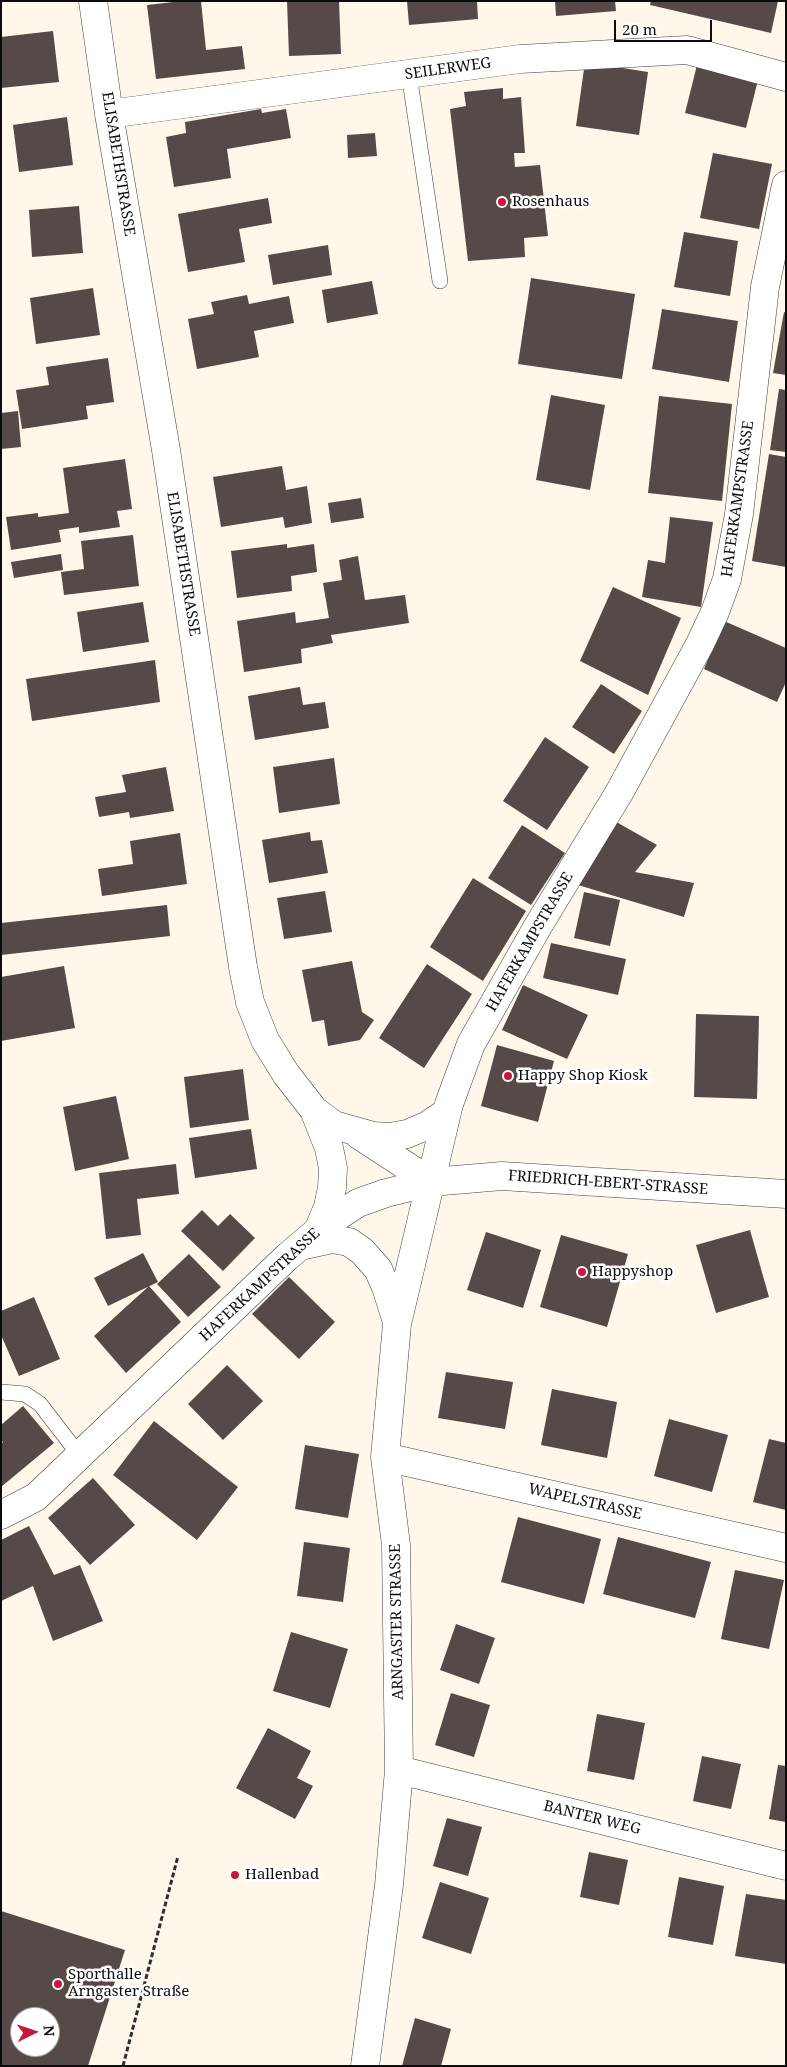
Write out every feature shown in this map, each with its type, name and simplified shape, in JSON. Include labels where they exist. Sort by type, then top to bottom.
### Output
[{"type":"street","name":"ELISABETHSTRASSE","points":[[93,1],[109,114],[166,450],[250,1002],[265,1040],[286,1074],[314,1110]]},
{"type":"street","name":"SEILERWEG","points":[[109,114],[520,59],[687,50],[786,77]]},
{"type":"street","name":"HAFERKAMPSTRASSE","points":[[1,1515],[36,1497],[327,1223],[358,1203],[386,1193],[431,1182],[447,1112],[471,1044],[538,926],[619,792],[700,644],[727,580],[734,550],[776,288],[786,185]]},
{"type":"street","points":[[314,1110],[334,1125],[373,1136],[407,1134],[428,1125],[447,1112]]},
{"type":"street","points":[[314,1110],[329,1148],[332,1188],[328,1207],[309,1238],[348,1242],[362,1251],[378,1269],[386,1287],[397,1324]]},
{"type":"street","points":[[352,1130],[431,1182]]},
{"type":"street","name":"FRIEDRICH-EBERT-STRASSE","points":[[431,1182],[502,1176],[786,1194]]},
{"type":"street","name":"ARNGASTER STRASSE","points":[[366,2066],[389,1885],[398,1770],[396,1545],[385,1456],[397,1324],[431,1182]]},
{"type":"street","name":"WAPELSTRASSE","points":[[385,1456],[786,1548]]},
{"type":"street","name":"BANTER WEG","points":[[398,1770],[786,1866]]},
{"type":"lane","points":[[409,74],[440,281]]},
{"type":"lane","points":[[1,1392],[25,1394],[40,1404],[80,1456]]},
{"type":"path","points":[[123,2066],[178,1856]]},
{"type":"building","points":[[201,1],[206,50],[242,46],[245,69],[156,79],[147,5]]},
{"type":"building","points":[[287,1],[339,1],[341,54],[289,56]]},
{"type":"building","points":[[407,1],[477,1],[478,19],[409,25]]},
{"type":"building","points":[[555,1],[615,1],[616,11],[556,16]]},
{"type":"building","points":[[651,1],[778,1],[771,33],[650,5]]},
{"type":"building","points":[[53,31],[59,82],[1,88],[1,37]]},
{"type":"building","points":[[585,62],[648,72],[639,135],[576,126]]},
{"type":"building","points":[[697,65],[758,80],[746,128],[685,113]]},
{"type":"building","name":"Rosenhaus","points":[[503,88],[503,99],[521,97],[525,153],[514,153],[515,167],[540,165],[548,236],[524,238],[525,257],[468,261],[450,109],[466,106],[464,92]]},
{"type":"building","points":[[261,109],[262,113],[286,109],[291,138],[227,149],[231,178],[174,187],[166,137],[186,133],[185,122]]},
{"type":"building","points":[[67,117],[73,165],[19,172],[13,125]]},
{"type":"building","points":[[375,133],[377,156],[348,158],[347,135]]},
{"type":"building","points":[[713,153],[772,164],[759,229],[700,218]]},
{"type":"building","points":[[268,198],[272,223],[239,229],[245,262],[188,272],[178,214]]},
{"type":"building","points":[[79,206],[83,253],[32,257],[29,210]]},
{"type":"building","points":[[684,232],[738,241],[730,296],[674,287]]},
{"type":"building","points":[[328,245],[332,275],[273,285],[268,255]]},
{"type":"building","points":[[531,278],[635,294],[622,379],[518,364]]},
{"type":"building","points":[[372,281],[378,314],[327,323],[322,290]]},
{"type":"building","points":[[93,288],[100,335],[36,344],[30,298]]},
{"type":"building","points":[[247,295],[249,304],[289,296],[294,323],[254,331],[259,357],[197,369],[188,319],[214,314],[211,302]]},
{"type":"building","points":[[662,309],[738,321],[729,382],[652,369]]},
{"type":"building","points":[[784,312],[786,313],[786,375],[773,373]]},
{"type":"building","points":[[108,358],[114,402],[86,406],[88,419],[22,429],[16,390],[49,385],[46,367]]},
{"type":"building","points":[[779,389],[786,390],[786,452],[770,450]]},
{"type":"building","points":[[551,395],[605,405],[590,490],[536,480]]},
{"type":"building","points":[[659,396],[732,404],[722,501],[648,493]]},
{"type":"building","points":[[18,411],[21,447],[1,449],[1,413]]},
{"type":"building","points":[[769,454],[786,457],[786,567],[752,561]]},
{"type":"building","points":[[125,459],[132,509],[117,511],[120,527],[79,533],[79,527],[59,530],[61,542],[11,550],[6,517],[38,513],[38,517],[69,513],[63,468]]},
{"type":"building","points":[[282,466],[286,490],[307,486],[312,523],[285,528],[283,517],[221,527],[213,477]]},
{"type":"building","points":[[361,498],[364,518],[331,523],[328,503]]},
{"type":"building","points":[[670,517],[713,522],[701,607],[642,597],[648,560],[665,563]]},
{"type":"building","points":[[133,535],[139,586],[64,595],[61,572],[84,569],[81,541]]},
{"type":"building","points":[[287,544],[287,548],[314,544],[317,572],[291,576],[292,591],[237,598],[231,551]]},
{"type":"building","points":[[61,554],[63,570],[14,578],[11,562]]},
{"type":"building","points":[[358,556],[365,600],[405,595],[409,623],[331,635],[333,643],[301,649],[302,663],[244,672],[237,621],[295,612],[296,623],[329,618],[323,583],[342,580],[339,560]]},
{"type":"building","points":[[613,587],[681,618],[648,695],[580,661]]},
{"type":"building","points":[[143,602],[149,642],[83,652],[77,612]]},
{"type":"building","points":[[724,621],[786,648],[786,682],[777,702],[704,669]]},
{"type":"building","points":[[155,660],[160,702],[32,721],[26,679]]},
{"type":"building","points":[[601,684],[642,711],[614,754],[572,727]]},
{"type":"building","points":[[300,687],[303,705],[325,702],[329,728],[255,740],[248,696]]},
{"type":"building","points":[[545,737],[589,767],[547,830],[503,801]]},
{"type":"building","points":[[334,758],[340,804],[279,813],[273,767]]},
{"type":"building","points":[[166,767],[174,811],[130,818],[129,812],[99,817],[95,797],[126,792],[122,775]]},
{"type":"building","points":[[611,819],[657,845],[635,872],[694,883],[684,917],[578,885]]},
{"type":"building","points":[[522,825],[565,853],[531,905],[488,878]]},
{"type":"building","points":[[310,832],[311,841],[322,840],[328,873],[269,883],[262,840]]},
{"type":"building","points":[[180,833],[187,884],[102,896],[98,869],[133,864],[130,841]]},
{"type":"building","points":[[473,878],[526,911],[483,981],[430,947]]},
{"type":"building","points":[[325,891],[332,932],[284,939],[277,898]]},
{"type":"building","points":[[584,892],[620,900],[610,946],[574,938]]},
{"type":"building","points":[[167,905],[170,936],[1,955],[1,923]]},
{"type":"building","points":[[551,943],[626,959],[618,995],[543,978]]},
{"type":"building","points":[[352,961],[362,1012],[374,1020],[360,1040],[328,1046],[324,1020],[312,1022],[302,970]]},
{"type":"building","points":[[427,964],[472,994],[424,1068],[379,1038]]},
{"type":"building","points":[[64,966],[75,1028],[1,1041],[1,977]]},
{"type":"building","points":[[523,985],[588,1015],[567,1059],[502,1030]]},
{"type":"building","points":[[696,1014],[759,1016],[757,1099],[694,1097]]},
{"type":"building","points":[[497,1045],[554,1061],[538,1122],[481,1106]]},
{"type":"building","points":[[243,1069],[249,1120],[190,1128],[184,1077]]},
{"type":"building","points":[[116,1096],[129,1159],[75,1171],[63,1107]]},
{"type":"building","points":[[251,1129],[257,1169],[195,1178],[189,1138]]},
{"type":"building","points":[[176,1164],[179,1194],[137,1199],[141,1235],[106,1239],[99,1173]]},
{"type":"building","points":[[202,1210],[218,1226],[230,1214],[255,1238],[223,1271],[181,1231]]},
{"type":"building","points":[[750,1230],[769,1297],[716,1313],[696,1245]]},
{"type":"building","points":[[486,1232],[541,1250],[523,1308],[467,1290]]},
{"type":"building","points":[[561,1235],[628,1254],[607,1327],[540,1307]]},
{"type":"building","points":[[143,1253],[158,1282],[108,1306],[94,1278]]},
{"type":"building","points":[[189,1254],[221,1287],[188,1317],[157,1284]]},
{"type":"building","points":[[289,1277],[335,1322],[299,1359],[252,1314]]},
{"type":"building","points":[[149,1286],[181,1322],[126,1373],[94,1336]]},
{"type":"building","points":[[34,1297],[60,1359],[19,1376],[1,1335],[1,1311]]},
{"type":"building","points":[[227,1365],[263,1401],[223,1440],[188,1404]]},
{"type":"building","points":[[446,1372],[513,1382],[505,1429],[438,1418]]},
{"type":"building","points":[[552,1389],[617,1402],[607,1458],[541,1445]]},
{"type":"building","points":[[23,1406],[54,1443],[1,1487],[1,1444],[3,1442],[1,1440],[1,1425]]},
{"type":"building","points":[[669,1419],[728,1435],[712,1492],[654,1476]]},
{"type":"building","points":[[154,1421],[238,1487],[197,1540],[113,1475]]},
{"type":"building","points":[[769,1439],[786,1443],[786,1510],[753,1502]]},
{"type":"building","points":[[305,1445],[359,1454],[348,1518],[295,1509]]},
{"type":"building","points":[[93,1478],[135,1525],[90,1565],[48,1518]]},
{"type":"building","points":[[518,1517],[601,1539],[584,1604],[501,1582]]},
{"type":"building","points":[[29,1526],[54,1575],[80,1565],[103,1621],[53,1641],[33,1586],[1,1601],[1,1540]]},
{"type":"building","points":[[618,1537],[711,1562],[695,1618],[603,1594]]},
{"type":"building","points":[[304,1542],[350,1548],[343,1602],[297,1596]]},
{"type":"building","points":[[735,1570],[784,1580],[769,1649],[721,1639]]},
{"type":"building","points":[[456,1624],[495,1638],[479,1684],[440,1670]]},
{"type":"building","points":[[291,1632],[348,1649],[330,1708],[273,1691]]},
{"type":"building","points":[[451,1693],[490,1705],[474,1757],[435,1745]]},
{"type":"building","points":[[597,1714],[645,1723],[634,1780],[587,1771]]},
{"type":"building","points":[[268,1728],[311,1751],[297,1778],[313,1786],[295,1819],[236,1788]]},
{"type":"building","points":[[702,1756],[741,1764],[731,1809],[693,1801]]},
{"type":"building","points":[[778,1765],[786,1766],[786,1822],[769,1819]]},
{"type":"building","points":[[447,1818],[482,1827],[468,1876],[433,1866]]},
{"type":"building","points":[[589,1852],[628,1860],[619,1905],[580,1897]]},
{"type":"building","points":[[679,1877],[724,1886],[713,1945],[668,1937]]},
{"type":"building","points":[[440,1882],[489,1898],[471,1954],[422,1938]]},
{"type":"building","points":[[746,1894],[786,1900],[786,1964],[735,1956]]},
{"type":"building","name":"Sporthalle Arngaster Straße","points":[[1,1911],[125,1950],[88,2066],[1,2066]]},
{"type":"building","points":[[415,2018],[451,2029],[441,2066],[402,2066]]},
{"type":"place","name":"Rosenhaus","points":[[502,202]]},
{"type":"place","name":"Happy Shop Kiosk","points":[[508,1076]]},
{"type":"place","name":"Happyshop","points":[[582,1272]]},
{"type":"place","name":"Hallenbad","points":[[235,1875]]},
{"type":"place","name":"Sporthalle Arngaster Straße","points":[[58,1984]]}]
